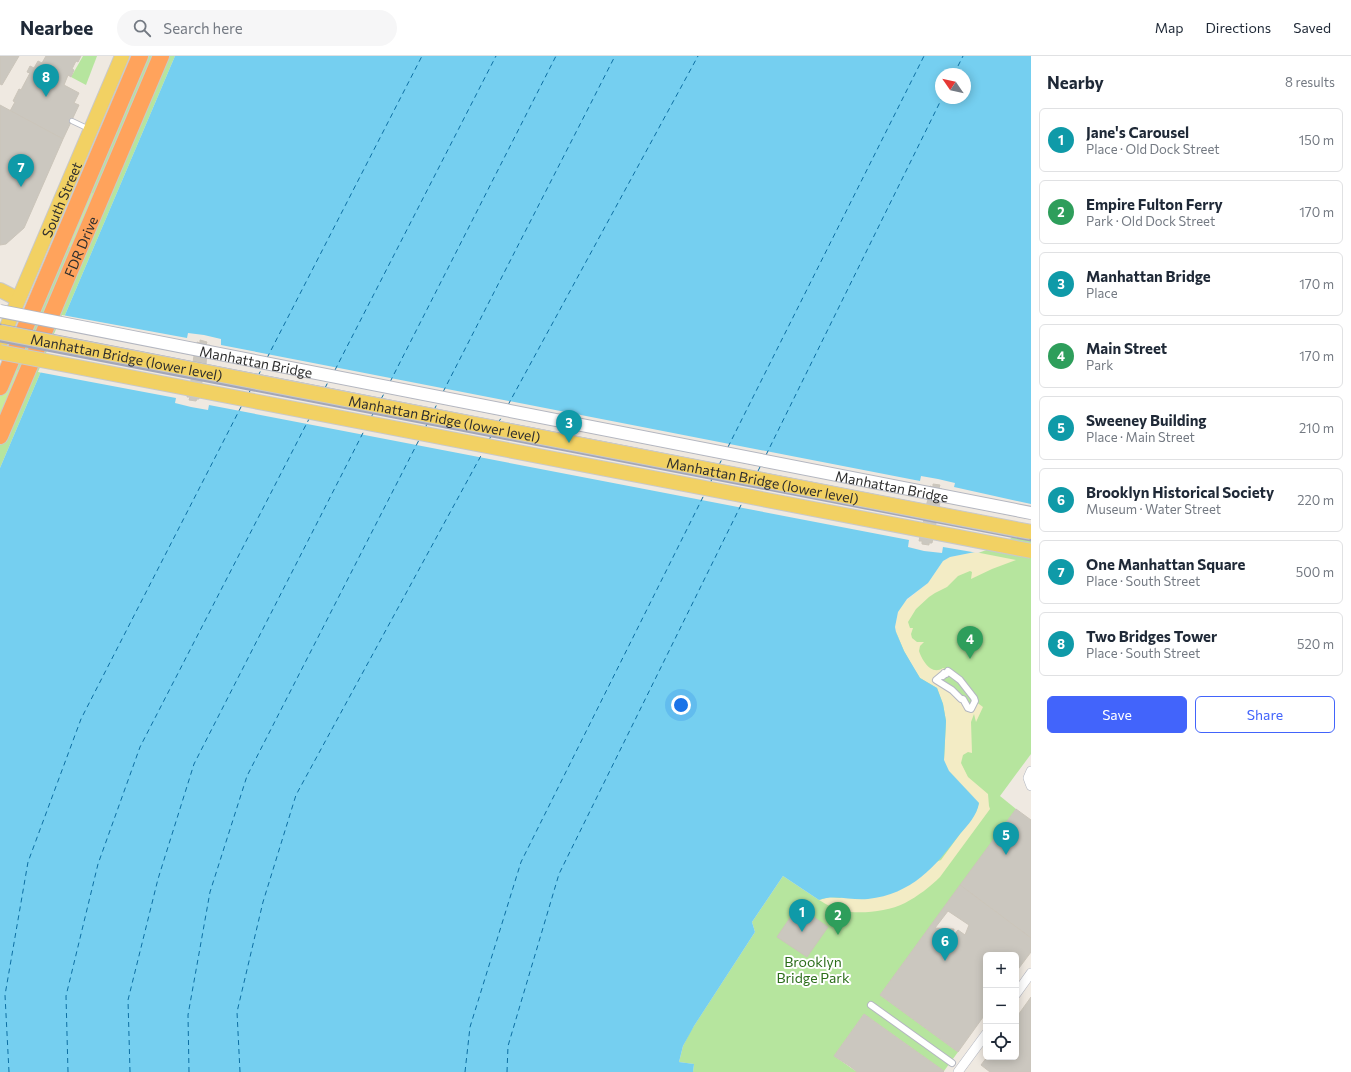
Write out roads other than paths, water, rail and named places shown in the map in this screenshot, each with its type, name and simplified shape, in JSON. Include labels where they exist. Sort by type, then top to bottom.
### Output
[{"type":"highway","name":"FDR Drive","points":[[0,387],[140,56]]},
{"type":"highway","name":"FDR Drive","points":[[0,436],[161,56]]},
{"type":"main road","name":"South Street","points":[[0,344],[2,327],[18,299],[122,56]]},
{"type":"main road","points":[[0,290],[18,299]]},
{"type":"main road","name":"Manhattan Bridge","points":[[0,311],[1031,513]]},
{"type":"main road","name":"Manhattan Bridge (lower level)","points":[[2,327],[1031,532]]},
{"type":"main road","points":[[0,352],[1031,552]]},
{"type":"street","points":[[948,671],[955,676],[968,689],[974,698],[975,701],[973,702],[973,707],[971,709],[968,708],[963,699],[961,699],[947,686],[936,680],[948,671]]},
{"type":"street","points":[[1030,784],[1028,778],[1031,771]]},
{"type":"street","points":[[1019,990],[1031,974]]},
{"type":"street","points":[[871,1005],[952,1063]]},
{"type":"street","points":[[961,1071],[983,1038]]},
{"type":"lane","points":[[72,121],[91,130]]},
{"type":"water","points":[[175,56],[1031,56],[1031,523],[975,552],[950,557],[943,561],[928,583],[907,599],[898,612],[895,627],[904,651],[920,678],[937,688],[943,704],[946,721],[944,760],[949,771],[979,803],[974,816],[969,823],[932,868],[910,885],[884,896],[868,899],[825,898],[819,900],[783,876],[752,922],[755,932],[694,1026],[683,1046],[679,1062],[694,1064],[693,1072],[0,1072],[0,468]]},
{"type":"railway","points":[[0,316],[1031,518]]},
{"type":"railway","points":[[0,325],[1031,526]]},
{"type":"railway","points":[[0,341],[1031,540]]},
{"type":"railway","points":[[0,347],[1031,547]]},
{"type":"place","name":"Two Bridges Tower","points":[[46,97]]},
{"type":"place","name":"One Manhattan Square","points":[[21,187]]},
{"type":"place","name":"Manhattan Bridge","points":[[569,443]]},
{"type":"place","name":"Main Street","points":[[970,659]]},
{"type":"place","name":"Sweeney Building","points":[[1006,855]]},
{"type":"place","name":"Jane's Carousel","points":[[802,932]]},
{"type":"place","name":"Empire Fulton Ferry","points":[[838,935]]},
{"type":"place","name":"Brooklyn Historical Society","points":[[945,961]]},
{"type":"park label","name":"Brooklyn Bridge Park","points":[[813,970]]}]
